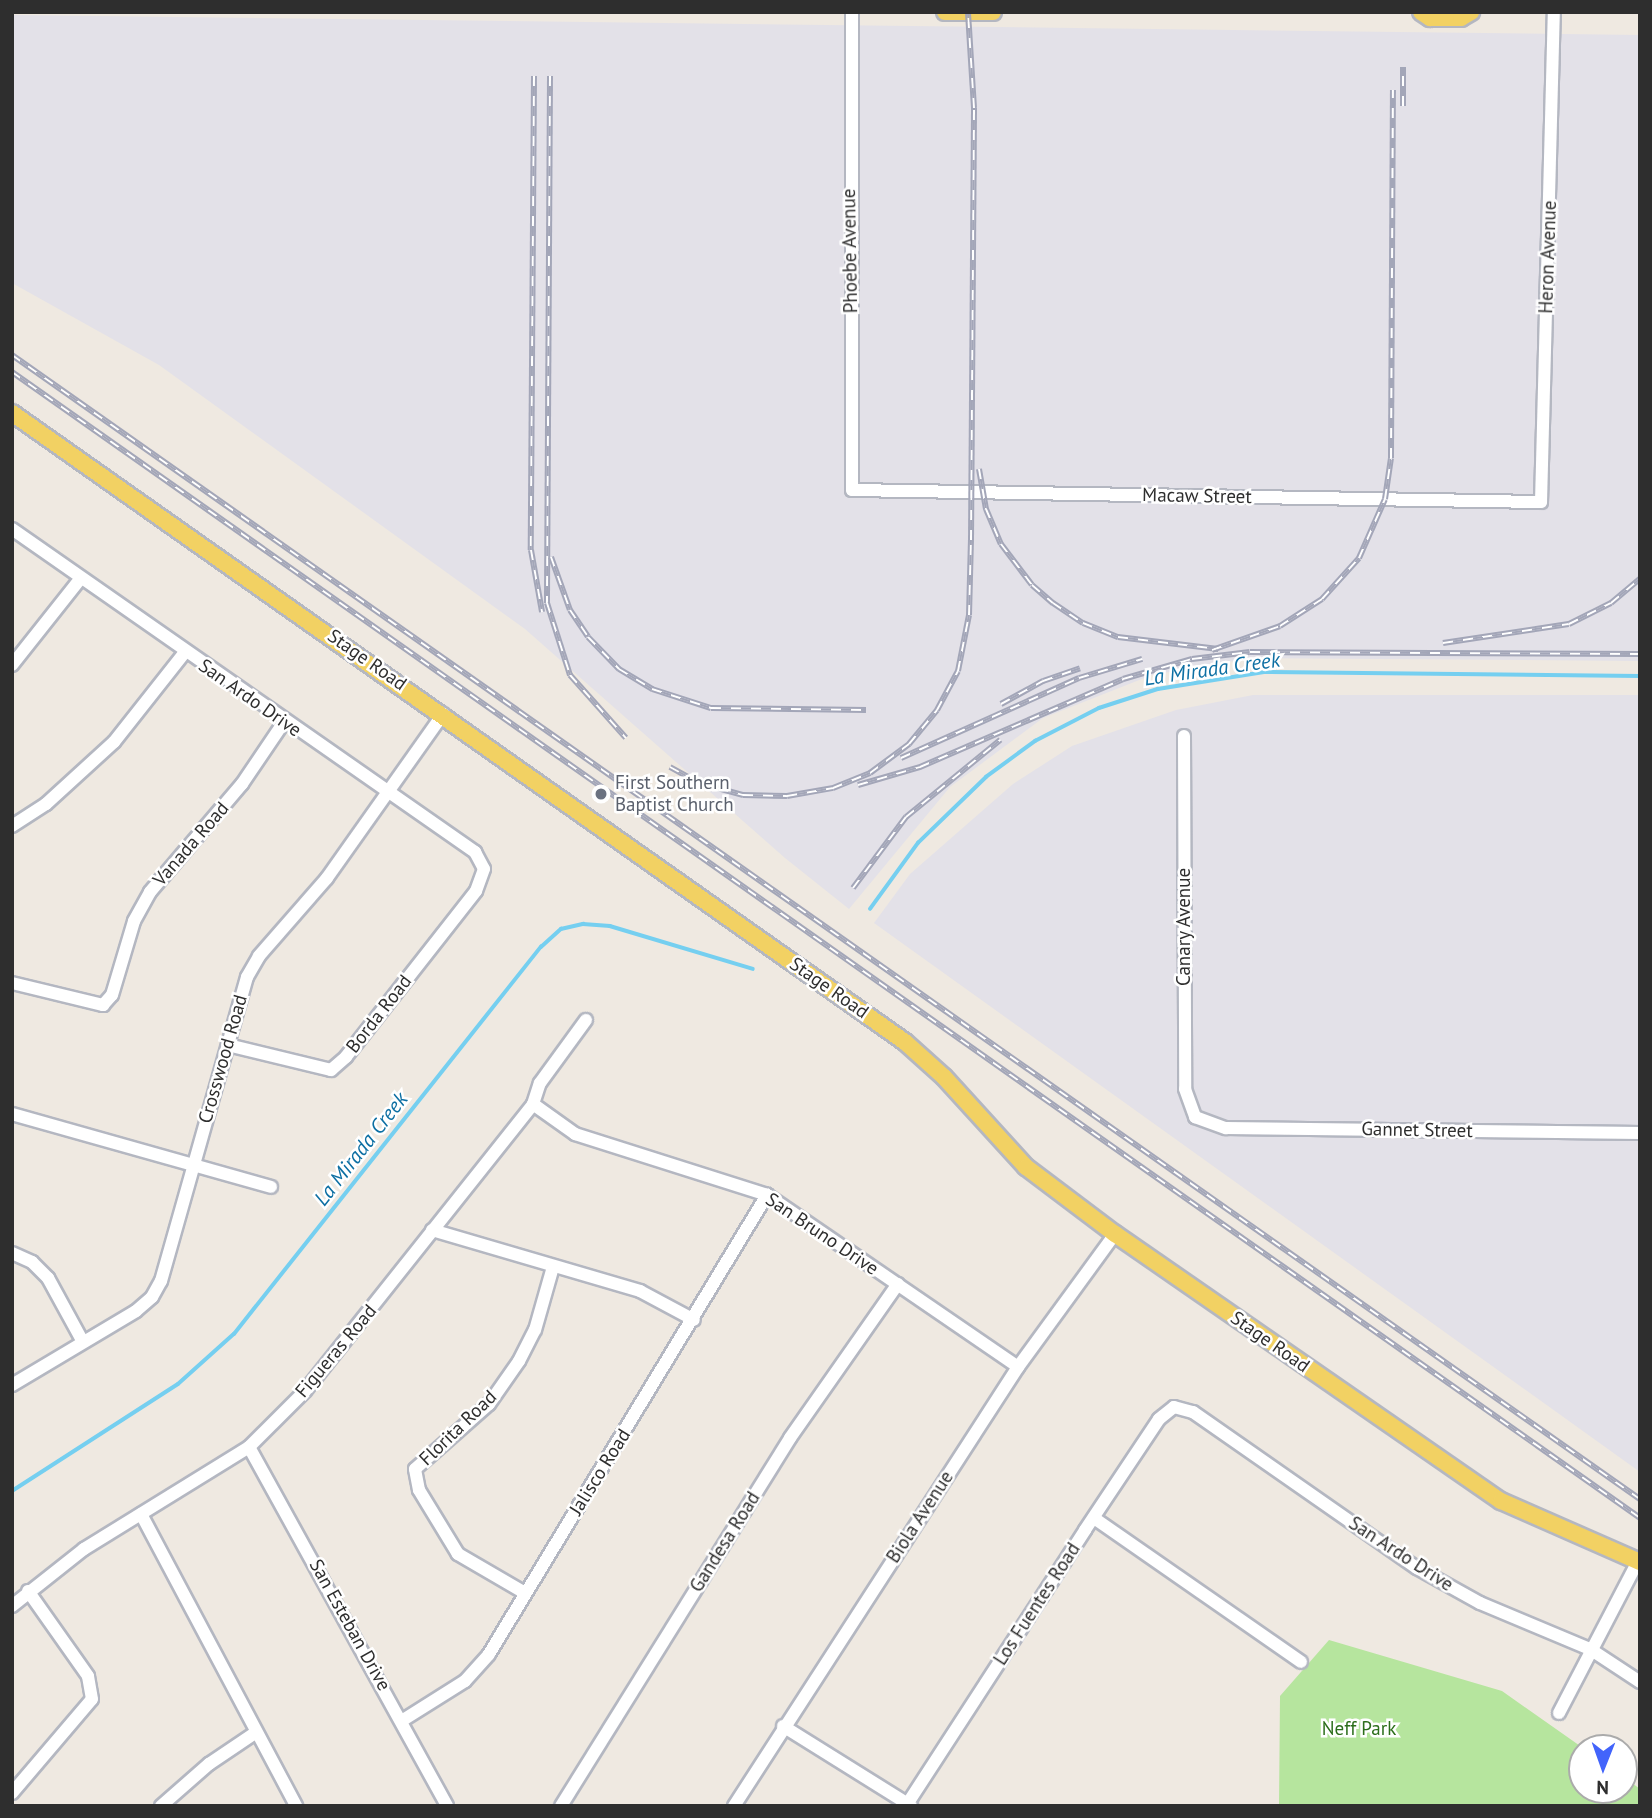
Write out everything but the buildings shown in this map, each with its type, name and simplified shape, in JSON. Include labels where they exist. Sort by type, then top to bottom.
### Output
[{"type":"main road","points":[[945,12],[993,12]]},
{"type":"main road","points":[[1421,12],[1430,18],[1461,18],[1471,12]]},
{"type":"main road","name":"Stage Road","points":[[12,413],[443,713],[905,1042],[944,1077],[1026,1167],[1115,1234],[1501,1501],[1639,1562]]},
{"type":"street","name":"Phoebe Avenue","points":[[852,12],[852,490]]},
{"type":"street","name":"Heron Avenue","points":[[1541,502],[1554,12]]},
{"type":"street","name":"Macaw Street","points":[[852,490],[1541,502]]},
{"type":"street","name":"San Ardo Drive","points":[[12,529],[284,722],[475,852],[484,869]]},
{"type":"street","points":[[12,665],[81,578]]},
{"type":"street","points":[[12,826],[46,804],[114,742],[185,652]]},
{"type":"street","name":"Crosswood Road","points":[[12,1385],[152,1297],[161,1281],[247,977],[259,956],[327,878],[443,713]]},
{"type":"street","name":"Vanada Road","points":[[12,984],[103,1005],[112,995],[130,930],[150,891],[242,784],[284,722]]},
{"type":"street","name":"Canary Avenue","points":[[1184,736],[1185,1089],[1195,1117]]},
{"type":"street","name":"Borda Road","points":[[228,1045],[331,1070],[477,891],[484,869]]},
{"type":"street","name":"Figueras Road","points":[[12,1606],[84,1549],[249,1447],[338,1352],[533,1104],[540,1083],[586,1020]]},
{"type":"street","name":"San Bruno Drive","points":[[533,1104],[575,1134],[767,1195],[1018,1367]]},
{"type":"street","points":[[12,1114],[271,1187]]},
{"type":"street","name":"Gannet Street","points":[[1195,1117],[1226,1128],[1640,1133]]},
{"type":"street","name":"Jalisco Road","points":[[403,1720],[465,1681],[489,1654],[694,1320],[767,1195]]},
{"type":"street","points":[[432,1230],[554,1268],[640,1291],[694,1320]]},
{"type":"street","name":"Biola Avenue","points":[[734,1806],[783,1726],[1018,1367],[1115,1234]]},
{"type":"street","points":[[12,1253],[32,1262],[48,1278],[83,1342]]},
{"type":"street","name":"Florita Road","points":[[525,1593],[458,1553],[419,1490],[415,1469],[489,1404],[519,1361],[535,1330],[554,1268]]},
{"type":"street","name":"Gandesa Road","points":[[561,1806],[790,1438],[898,1284]]},
{"type":"street","name":"San Ardo Drive","points":[[1174,1407],[1193,1412],[1417,1569],[1480,1603],[1590,1649],[1640,1682]]},
{"type":"street","name":"Los Fuentes Road","points":[[908,1805],[1160,1419],[1174,1407]]},
{"type":"street","name":"San Esteban Drive","points":[[249,1447],[403,1720],[447,1806]]},
{"type":"street","points":[[141,1514],[296,1806]]},
{"type":"street","points":[[1094,1518],[1301,1661]]},
{"type":"street","points":[[1559,1713],[1590,1649],[1639,1562]]},
{"type":"street","points":[[12,1793],[92,1699],[88,1676],[28,1591]]},
{"type":"street","points":[[783,1726],[908,1805]]},
{"type":"street","points":[[161,1806],[209,1764],[255,1733]]},
{"type":"shaded area","points":[[12,15],[1640,35],[1640,661],[1251,658],[1152,675],[1043,718],[950,787],[849,909],[785,858],[525,629],[159,365],[12,283]]},
{"type":"shaded area","points":[[1253,695],[1640,695],[1640,1472],[874,923],[910,874],[1013,784],[1072,746],[1176,710]]},
{"type":"green space","name":"Neff Park","points":[[1329,1640],[1502,1691],[1568,1737],[1568,1804],[1638,1804],[1638,1788],[1640,1806],[1279,1806],[1280,1696]]},
{"type":"waterway","name":"La Mirada Creek","points":[[870,909],[918,843],[986,777],[1035,741],[1099,708],[1158,689],[1264,672],[1640,676]]},
{"type":"waterway","name":"La Mirada Creek","points":[[12,1491],[178,1384],[234,1334],[541,947],[561,929],[583,924],[610,926],[753,969]]},
{"type":"railway","points":[[670,767],[699,783],[743,795],[787,796],[833,788],[870,773],[909,744],[937,710],[958,671],[969,615],[971,540],[974,108],[968,12]]},
{"type":"railway","points":[[1403,67],[1403,106]]},
{"type":"railway","points":[[534,76],[531,550],[542,612]]},
{"type":"railway","points":[[550,76],[547,603],[570,675],[626,738]]},
{"type":"railway","points":[[1212,650],[1280,626],[1322,599],[1359,558],[1385,499],[1391,458],[1393,90]]},
{"type":"railway","points":[[12,355],[1640,1499]]},
{"type":"railway","points":[[12,372],[1640,1518]]},
{"type":"railway","points":[[979,469],[986,509],[1001,544],[1032,585],[1053,603],[1083,623],[1118,637],[1218,649]]},
{"type":"railway","points":[[551,557],[570,610],[588,637],[619,669],[652,689],[711,708],[866,710]]},
{"type":"railway","points":[[1443,643],[1569,624],[1611,603],[1640,579]]},
{"type":"railway","points":[[858,785],[920,767],[1123,679],[1192,659],[1250,652],[1640,654]]},
{"type":"railway","points":[[901,758],[1079,678],[1142,659]]},
{"type":"railway","points":[[1001,704],[1043,681],[1080,668]]},
{"type":"railway","points":[[853,888],[906,817],[1000,740]]},
{"type":"place","name":"First Southern Baptist Church","points":[[601,794]]}]
